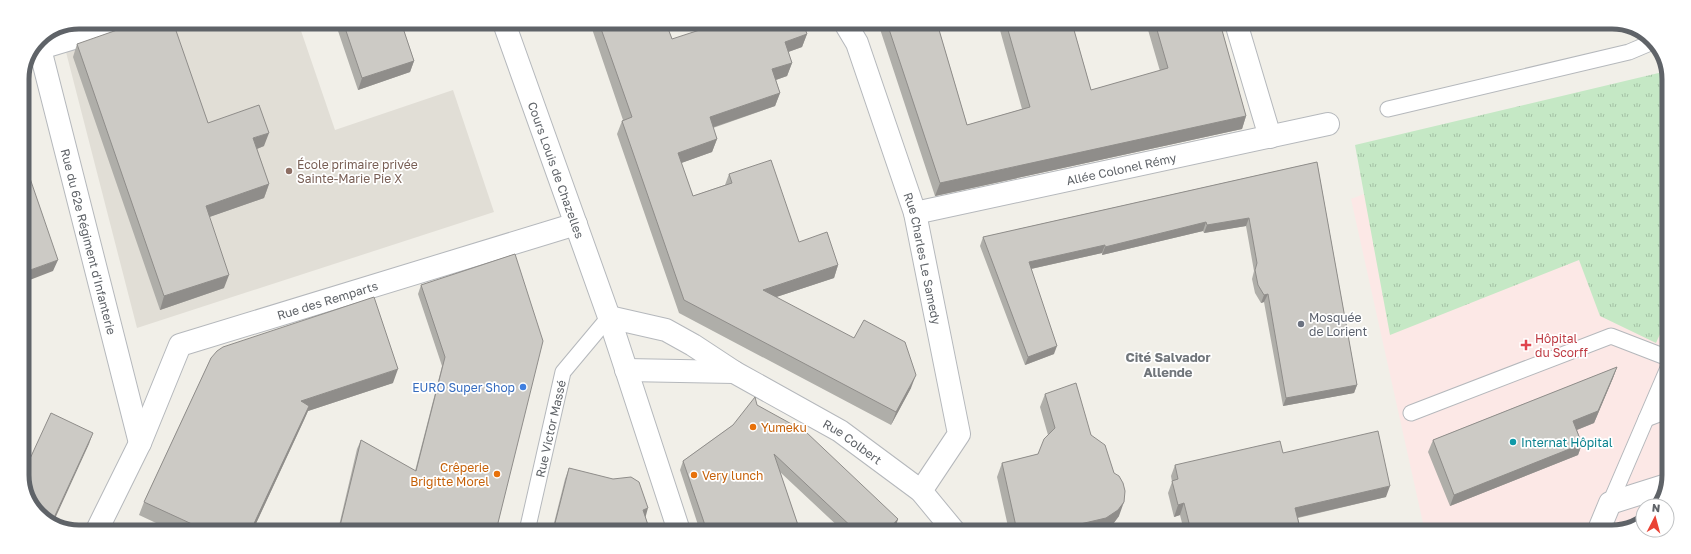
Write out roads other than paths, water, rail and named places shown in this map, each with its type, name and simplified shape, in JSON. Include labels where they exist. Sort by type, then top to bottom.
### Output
[{"type":"street","points":[[44,44],[101,29]]},
{"type":"street","name":"Cours Louis de Chazelles","points":[[506,29],[609,317],[626,370]]},
{"type":"street","name":"Rue Charles Le Samedy","points":[[849,29],[857,43],[915,213],[959,434],[921,491]]},
{"type":"street","points":[[1238,29],[1270,137]]},
{"type":"street","name":"Rue du 62e Régiment d'Infanterie","points":[[38,50],[140,443]]},
{"type":"street","name":"Allée Colonel Rémy","points":[[915,213],[1328,124]]},
{"type":"street","name":"Rue des Remparts","points":[[140,443],[180,345],[576,224]]},
{"type":"street","name":"Rue Colbert","points":[[609,317],[666,330],[693,345],[734,372],[840,431],[921,491],[949,525]]},
{"type":"street","points":[[626,370],[677,525]]},
{"type":"street","name":"Rue Colbert","points":[[626,370],[734,372]]},
{"type":"street","points":[[99,525],[140,443]]},
{"type":"street","points":[[1601,525],[1610,503],[1660,487]]},
{"type":"lane","points":[[1388,109],[1629,52],[1648,44]]},
{"type":"lane","name":"Rue Victor Massé","points":[[528,525],[563,372],[609,317]]},
{"type":"lane","points":[[1411,413],[1611,336],[1662,356]]},
{"type":"lane","points":[[1610,503],[1662,382]]},
{"type":"lane","points":[[1646,419],[1662,413]]},
{"type":"place","name":"École primaire privée Sainte-Marie Pie X","points":[[289,171]]},
{"type":"place","name":"Mosquée de Lorient","points":[[1301,324]]},
{"type":"place","name":"Hôpital du Scorff","points":[[1526,345]]},
{"type":"place","name":"EURO Super Shop","points":[[523,387]]},
{"type":"place","name":"Yumeku","points":[[753,427]]},
{"type":"place","name":"Internat Hôpital","points":[[1513,442]]},
{"type":"place","name":"Crêperie Brigitte Morel","points":[[497,474]]},
{"type":"place","name":"Very lunch","points":[[694,475]]},
{"type":"district","name":"Cité Salvador Allende","points":[[1168,364]]}]
